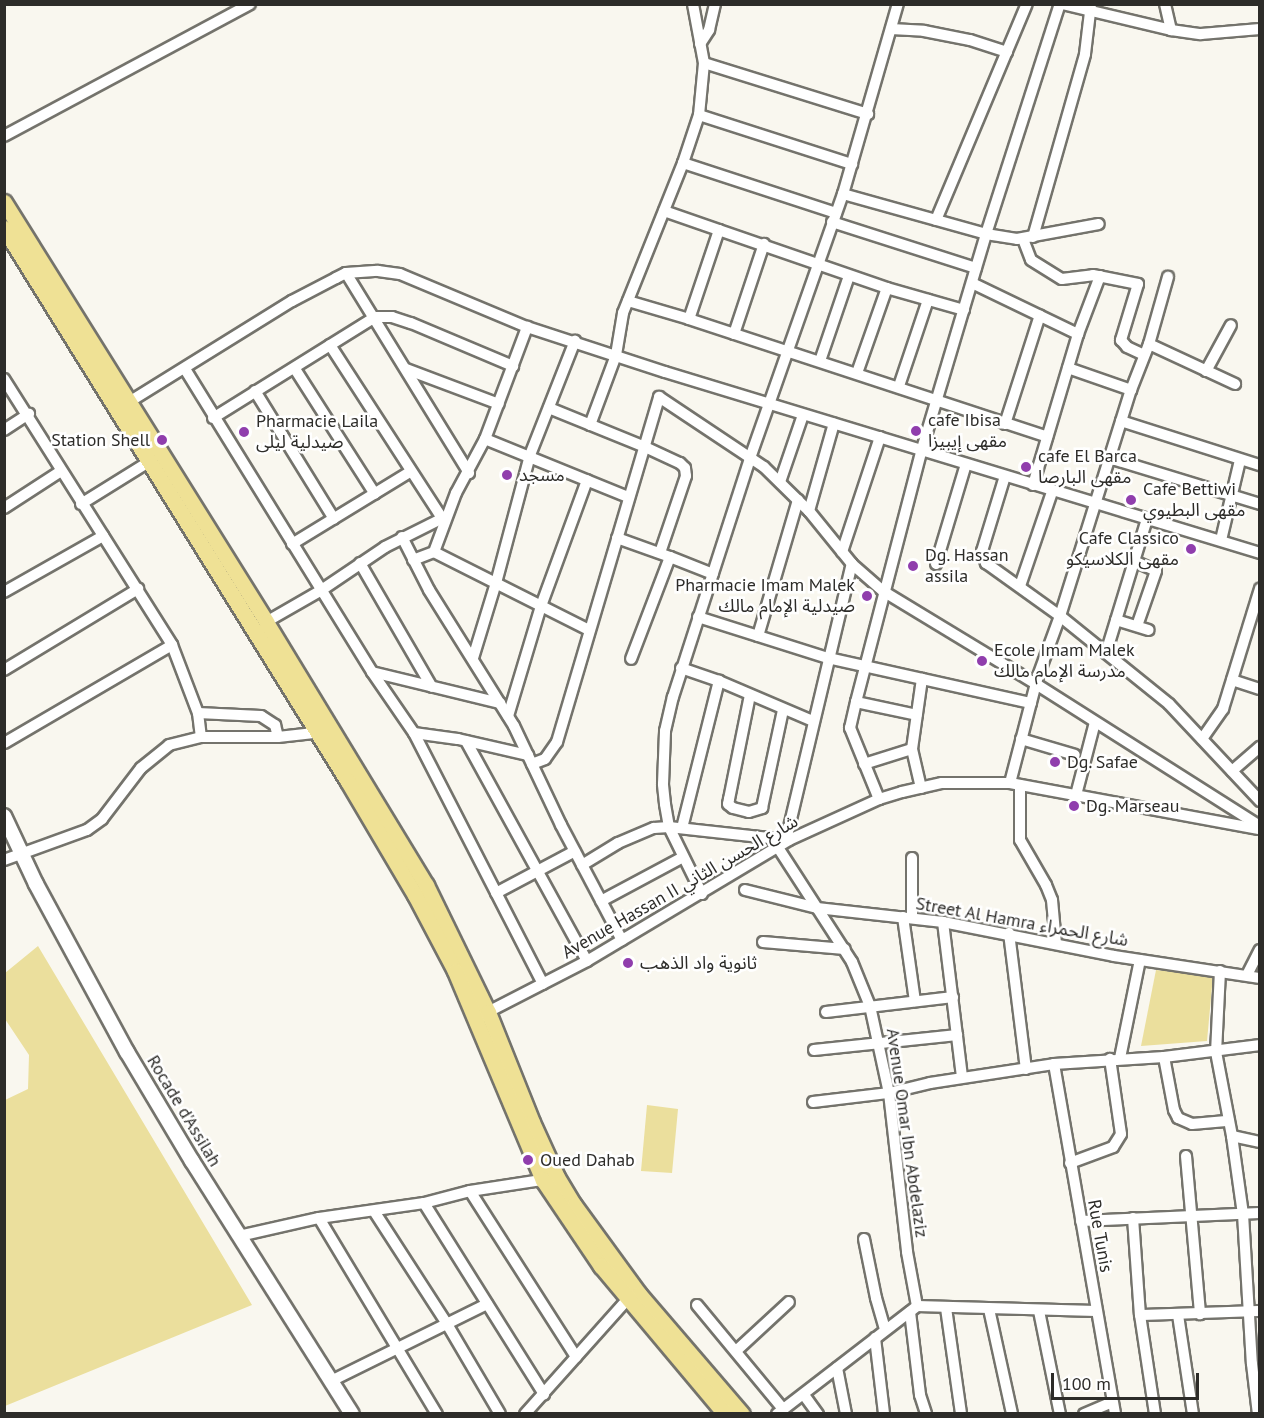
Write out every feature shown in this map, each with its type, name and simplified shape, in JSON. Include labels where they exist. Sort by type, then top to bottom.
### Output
[{"type":"main road","points":[[4,202],[266,621],[455,971],[482,1015],[550,1178],[601,1266],[725,1413]]},
{"type":"main road","points":[[4,228],[150,462],[325,731]]},
{"type":"main road","points":[[550,1178],[632,1284],[742,1413]]},
{"type":"street","points":[[4,136],[250,4]]},
{"type":"street","points":[[590,425],[616,355],[619,327],[628,301],[683,163],[699,115],[704,63],[693,4]]},
{"type":"street","points":[[700,44],[709,30],[715,4]]},
{"type":"street","points":[[702,894],[669,827],[663,784],[665,731],[681,668],[750,458],[843,194],[898,4]]},
{"type":"street","points":[[936,220],[1027,4]]},
{"type":"street","points":[[879,798],[850,728],[922,449],[939,400],[976,268],[1061,4],[1091,8],[1171,30],[1201,34],[1260,29]]},
{"type":"street","points":[[1165,4],[1171,30]]},
{"type":"street","points":[[1091,8],[1085,54],[1028,238],[1031,261],[1062,279],[1100,276],[1138,284],[1121,340],[1127,347],[1144,356]]},
{"type":"street","points":[[891,29],[924,31],[970,40],[1007,52]]},
{"type":"street","points":[[704,63],[868,114]]},
{"type":"street","points":[[699,115],[852,164]]},
{"type":"street","points":[[683,163],[976,268]]},
{"type":"street","points":[[843,194],[987,234],[1028,238],[1099,224]]},
{"type":"street","points":[[664,211],[764,244],[849,276],[964,310]]},
{"type":"street","points":[[689,319],[719,230]]},
{"type":"street","points":[[734,334],[764,244]]},
{"type":"street","points":[[129,402],[292,302],[346,273],[378,271],[400,274],[527,327],[665,372],[771,402],[1052,492],[1260,553]]},
{"type":"street","points":[[346,273],[375,317],[468,473]]},
{"type":"street","points":[[820,361],[849,276]]},
{"type":"street","points":[[1033,485],[1078,334],[1100,276]]},
{"type":"street","points":[[1056,944],[1049,892],[1020,840],[1015,784],[1021,739],[1036,684],[1060,616],[1131,390],[1149,344],[1168,277]]},
{"type":"street","points":[[972,283],[1078,334]]},
{"type":"street","points":[[857,373],[887,288]]},
{"type":"street","points":[[899,386],[928,300]]},
{"type":"street","points":[[628,301],[789,350],[1047,437]]},
{"type":"street","points":[[1005,424],[1040,315]]},
{"type":"street","points":[[213,418],[295,369],[375,317],[392,317],[411,323],[513,366]]},
{"type":"street","points":[[1206,371],[1231,325]]},
{"type":"street","points":[[434,552],[444,517],[485,439],[527,327]]},
{"type":"street","points":[[473,658],[496,583],[530,455],[575,341]]},
{"type":"street","points":[[1149,344],[1235,384]]},
{"type":"street","points":[[330,345],[410,472],[444,517]]},
{"type":"street","points":[[1068,368],[1131,390]]},
{"type":"street","points":[[184,369],[320,591],[414,733],[543,984]]},
{"type":"street","points":[[295,369],[375,494]]},
{"type":"street","points":[[406,369],[498,404]]},
{"type":"street","points":[[4,379],[29,414],[81,504],[104,536],[172,645],[198,713],[201,737]]},
{"type":"street","points":[[255,391],[334,519]]},
{"type":"street","points":[[414,733],[466,741],[530,759],[544,759],[557,742],[659,397],[750,458],[780,482],[809,511],[852,564],[884,591],[1036,684],[1260,828]]},
{"type":"street","points":[[549,408],[645,447],[680,463],[685,468],[686,476],[665,555],[631,659]]},
{"type":"street","points":[[4,430],[29,414]]},
{"type":"street","points":[[780,482],[803,414]]},
{"type":"street","points":[[1121,421],[1260,465]]},
{"type":"street","points":[[809,511],[834,423]]},
{"type":"street","points":[[843,552],[880,437]]},
{"type":"street","points":[[485,439],[530,455],[628,497]]},
{"type":"street","points":[[1109,458],[1260,504]]},
{"type":"street","points":[[1221,540],[1240,460]]},
{"type":"street","points":[[81,504],[150,462]]},
{"type":"street","points":[[936,564],[966,464]]},
{"type":"street","points":[[4,508],[61,471]]},
{"type":"street","points":[[292,544],[410,472]]},
{"type":"street","points":[[1005,476],[982,557],[986,563],[1060,616],[1168,704],[1258,795]]},
{"type":"street","points":[[508,716],[541,606],[587,480]]},
{"type":"street","points":[[1020,586],[1052,492]]},
{"type":"street","points":[[758,636],[798,500]]},
{"type":"street","points":[[266,621],[320,591],[402,537],[444,517]]},
{"type":"street","points":[[1106,653],[1147,519]]},
{"type":"street","points":[[4,592],[104,536]]},
{"type":"street","points":[[402,537],[429,590],[508,716],[622,940]]},
{"type":"street","points":[[617,538],[713,574]]},
{"type":"street","points":[[413,560],[434,552],[589,630]]},
{"type":"street","points":[[1116,620],[1143,628],[1156,571],[1134,561]]},
{"type":"street","points":[[360,563],[432,687]]},
{"type":"street","points":[[582,864],[644,831],[669,827],[784,842],[852,564]]},
{"type":"street","points":[[4,670],[138,589]]},
{"type":"street","points":[[1202,739],[1223,709],[1260,589]]},
{"type":"street","points":[[698,617],[828,658],[1031,703]]},
{"type":"street","points":[[4,743],[172,645]]},
{"type":"street","points":[[681,668],[719,681],[813,721]]},
{"type":"street","points":[[372,672],[500,703]]},
{"type":"street","points":[[921,788],[912,749],[922,679]]},
{"type":"street","points":[[1232,680],[1260,689]]},
{"type":"street","points":[[682,828],[719,681]]},
{"type":"street","points":[[750,695],[728,804],[733,808],[750,812],[762,808],[783,710]]},
{"type":"street","points":[[856,702],[917,716]]},
{"type":"street","points":[[198,713],[261,716],[275,725],[278,737]]},
{"type":"street","points":[[1076,795],[1095,722]]},
{"type":"street","points":[[4,860],[87,830],[102,819],[141,768],[155,754],[169,745],[201,737],[278,737],[325,731]]},
{"type":"street","points":[[1021,739],[1075,755]]},
{"type":"street","points":[[466,741],[587,961]]},
{"type":"street","points":[[1232,771],[1260,747]]},
{"type":"street","points":[[864,764],[912,749]]},
{"type":"street","name":"Avenue Hassan II شارع الحسن الثاني","points":[[482,1015],[587,961],[702,894],[784,842],[879,798],[921,788],[971,781],[1015,784],[1260,828]]},
{"type":"street","name":"Rocade d'Assilah","points":[[4,816],[76,961],[127,1052],[239,1236],[352,1413]]},
{"type":"street","name":"Avenue Omar Ibn Abdelaziz","points":[[784,842],[817,908],[845,949],[870,1006],[889,1093],[913,1309],[920,1395],[926,1413]]},
{"type":"street","points":[[496,893],[575,851]]},
{"type":"street","points":[[601,901],[683,857]]},
{"type":"street","points":[[912,858],[907,918],[915,1001]]},
{"type":"street","name":"Street Al Hamra شارع الحمراء","points":[[745,890],[817,908],[943,922],[1140,960],[1260,978]]},
{"type":"street","points":[[943,922],[962,1077]]},
{"type":"street","points":[[1009,933],[1026,1069]]},
{"type":"street","points":[[763,942],[845,949]]},
{"type":"street","points":[[1247,975],[1260,950]]},
{"type":"street","points":[[1070,1163],[1113,1147],[1121,1134],[1115,1058],[1140,960]]},
{"type":"street","points":[[1220,971],[1216,1052],[1244,1214],[1254,1312],[1258,1413]]},
{"type":"street","points":[[826,1012],[952,997]]},
{"type":"street","points":[[814,1050],[957,1035]]},
{"type":"street","points":[[813,1102],[889,1093],[962,1077],[1054,1064],[1115,1058],[1164,1057],[1260,1045]]},
{"type":"street","points":[[1164,1057],[1174,1110],[1178,1118],[1192,1124],[1229,1121]]},
{"type":"street","name":"Rue Tunis","points":[[1054,1064],[1114,1413]]},
{"type":"street","points":[[1232,1136],[1260,1142]]},
{"type":"street","points":[[1186,1156],[1200,1314]]},
{"type":"street","points":[[239,1236],[319,1218],[424,1203],[470,1191],[550,1178]]},
{"type":"street","points":[[470,1191],[576,1357]]},
{"type":"street","points":[[424,1203],[544,1394]]},
{"type":"street","points":[[374,1211],[447,1324],[500,1413]]},
{"type":"street","points":[[1081,1221],[1260,1213]]},
{"type":"street","points":[[319,1218],[437,1413]]},
{"type":"street","points":[[1133,1218],[1140,1315],[1155,1413]]},
{"type":"street","points":[[864,1239],[885,1330]]},
{"type":"street","points":[[525,1413],[628,1299]]},
{"type":"street","points":[[736,1351],[789,1302]]},
{"type":"street","points":[[331,1381],[487,1304]]},
{"type":"street","points":[[697,1305],[736,1351],[780,1411],[804,1395],[913,1309],[1096,1311]]},
{"type":"street","points":[[946,1308],[962,1413]]},
{"type":"street","points":[[989,1309],[1011,1413]]},
{"type":"street","points":[[1039,1311],[1059,1413]]},
{"type":"street","points":[[1140,1315],[1254,1312]]},
{"type":"street","points":[[1178,1315],[1193,1413]]},
{"type":"street","points":[[874,1338],[884,1413]]},
{"type":"street","points":[[837,1368],[846,1413]]},
{"type":"street","points":[[804,1395],[818,1413]]},
{"type":"street","points":[[1084,1413],[1112,1402]]},
{"type":"shaded area","points":[[38,946],[252,1305],[5,1406],[5,1100],[28,1089],[29,1055],[5,1019],[5,973]]},
{"type":"shaded area","points":[[1156,970],[1213,976],[1207,1041],[1141,1046]]},
{"type":"shaded area","points":[[647,1105],[678,1109],[672,1173],[641,1171]]},
{"type":"place","name":"cafe Ibisa مقهى إيبيزا","points":[[916,431]]},
{"type":"place","name":"Pharmacie Laila صيدلية ليلى","points":[[244,432]]},
{"type":"place","name":"Station Shell","points":[[162,440]]},
{"type":"place","name":"cafe El Barca مقهى البارصا","points":[[1026,467]]},
{"type":"place","name":"مسجد","points":[[507,475]]},
{"type":"place","name":"Cafe Bettiwi مقهى البطيوي","points":[[1131,500]]},
{"type":"place","name":"Cafe Classico مقهى الكلاسيكو","points":[[1191,549]]},
{"type":"place","name":"Dg. Hassan assila","points":[[913,566]]},
{"type":"place","name":"Pharmacie Imam Malek صيدلية الإمام مالك","points":[[867,596]]},
{"type":"place","name":"Ecole Imam Malek مدرسة الإمام مالك","points":[[982,661]]},
{"type":"place","name":"Dg. Safae","points":[[1055,762]]},
{"type":"place","name":"Dg. Marseau","points":[[1074,806]]},
{"type":"place","name":"ثانوية واد الذهب","points":[[628,963]]},
{"type":"place","name":"Oued Dahab","points":[[528,1160]]}]
